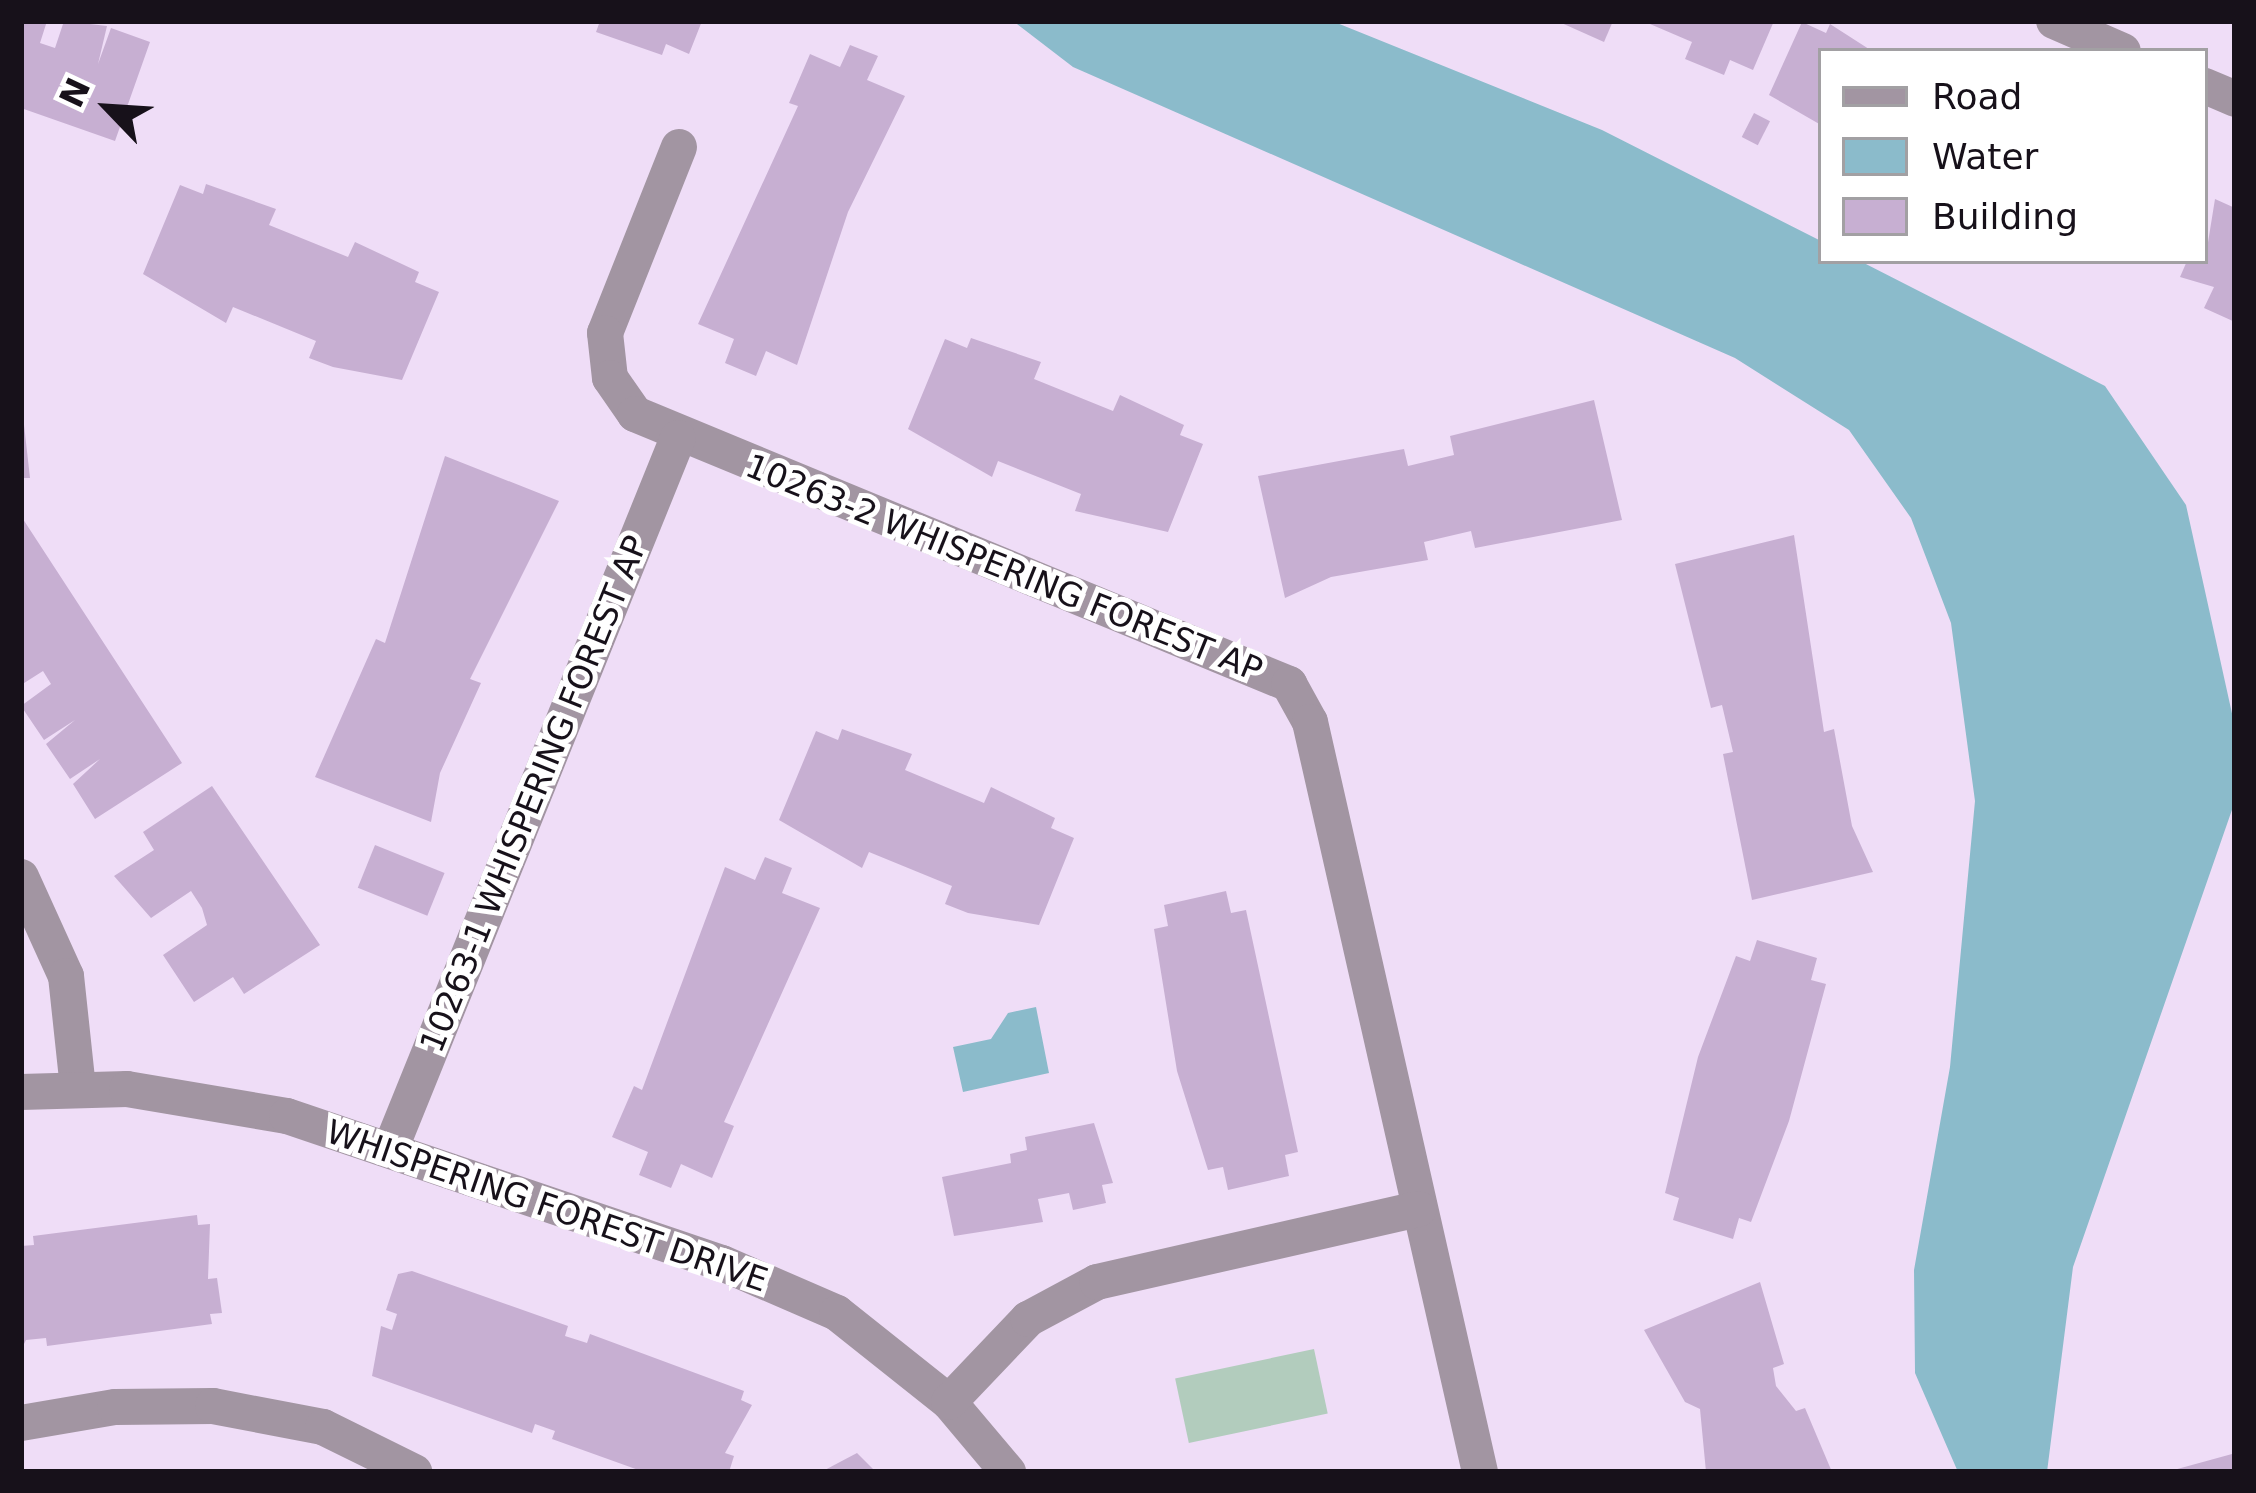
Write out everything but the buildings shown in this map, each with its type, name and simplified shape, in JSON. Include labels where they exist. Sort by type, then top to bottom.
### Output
[{"type":"street","points":[[2054,21],[2116,48]]},
{"type":"street","name":"10263-2 WHISPERING FOREST AP","points":[[679,147],[605,333],[610,378],[635,414],[678,438],[1289,684],[1315,742],[1480,1472]]},
{"type":"street","name":"10263-1 WHISPERING FOREST AP","points":[[390,1150],[678,438]]},
{"type":"street","points":[[21,877],[66,976],[78,1088]]},
{"type":"street","name":"WHISPERING FOREST DRIVE","points":[[21,1092],[78,1088],[199,1099],[390,1150],[791,1291],[837,1313],[949,1402],[1008,1472]]},
{"type":"street","points":[[949,1402],[1028,1319],[1097,1282],[1419,1209]]},
{"type":"street","points":[[21,1423],[115,1407],[213,1406],[323,1427],[415,1472]]},
{"type":"green space","points":[[1314,1349],[1328,1414],[1189,1443],[1175,1379]]},
{"type":"water","points":[[1013,21],[1332,21],[1602,130],[1818,239],[1818,264],[1866,264],[2105,386],[2186,505],[2235,727],[2234,804],[2073,1267],[2047,1472],[1958,1472],[1915,1373],[1914,1270],[1950,1067],[1975,801],[1951,623],[1911,518],[1849,430],[1735,358],[1073,67]]},
{"type":"water","points":[[1036,1007],[1049,1073],[963,1092],[953,1047],[991,1039],[1008,1013]]}]
